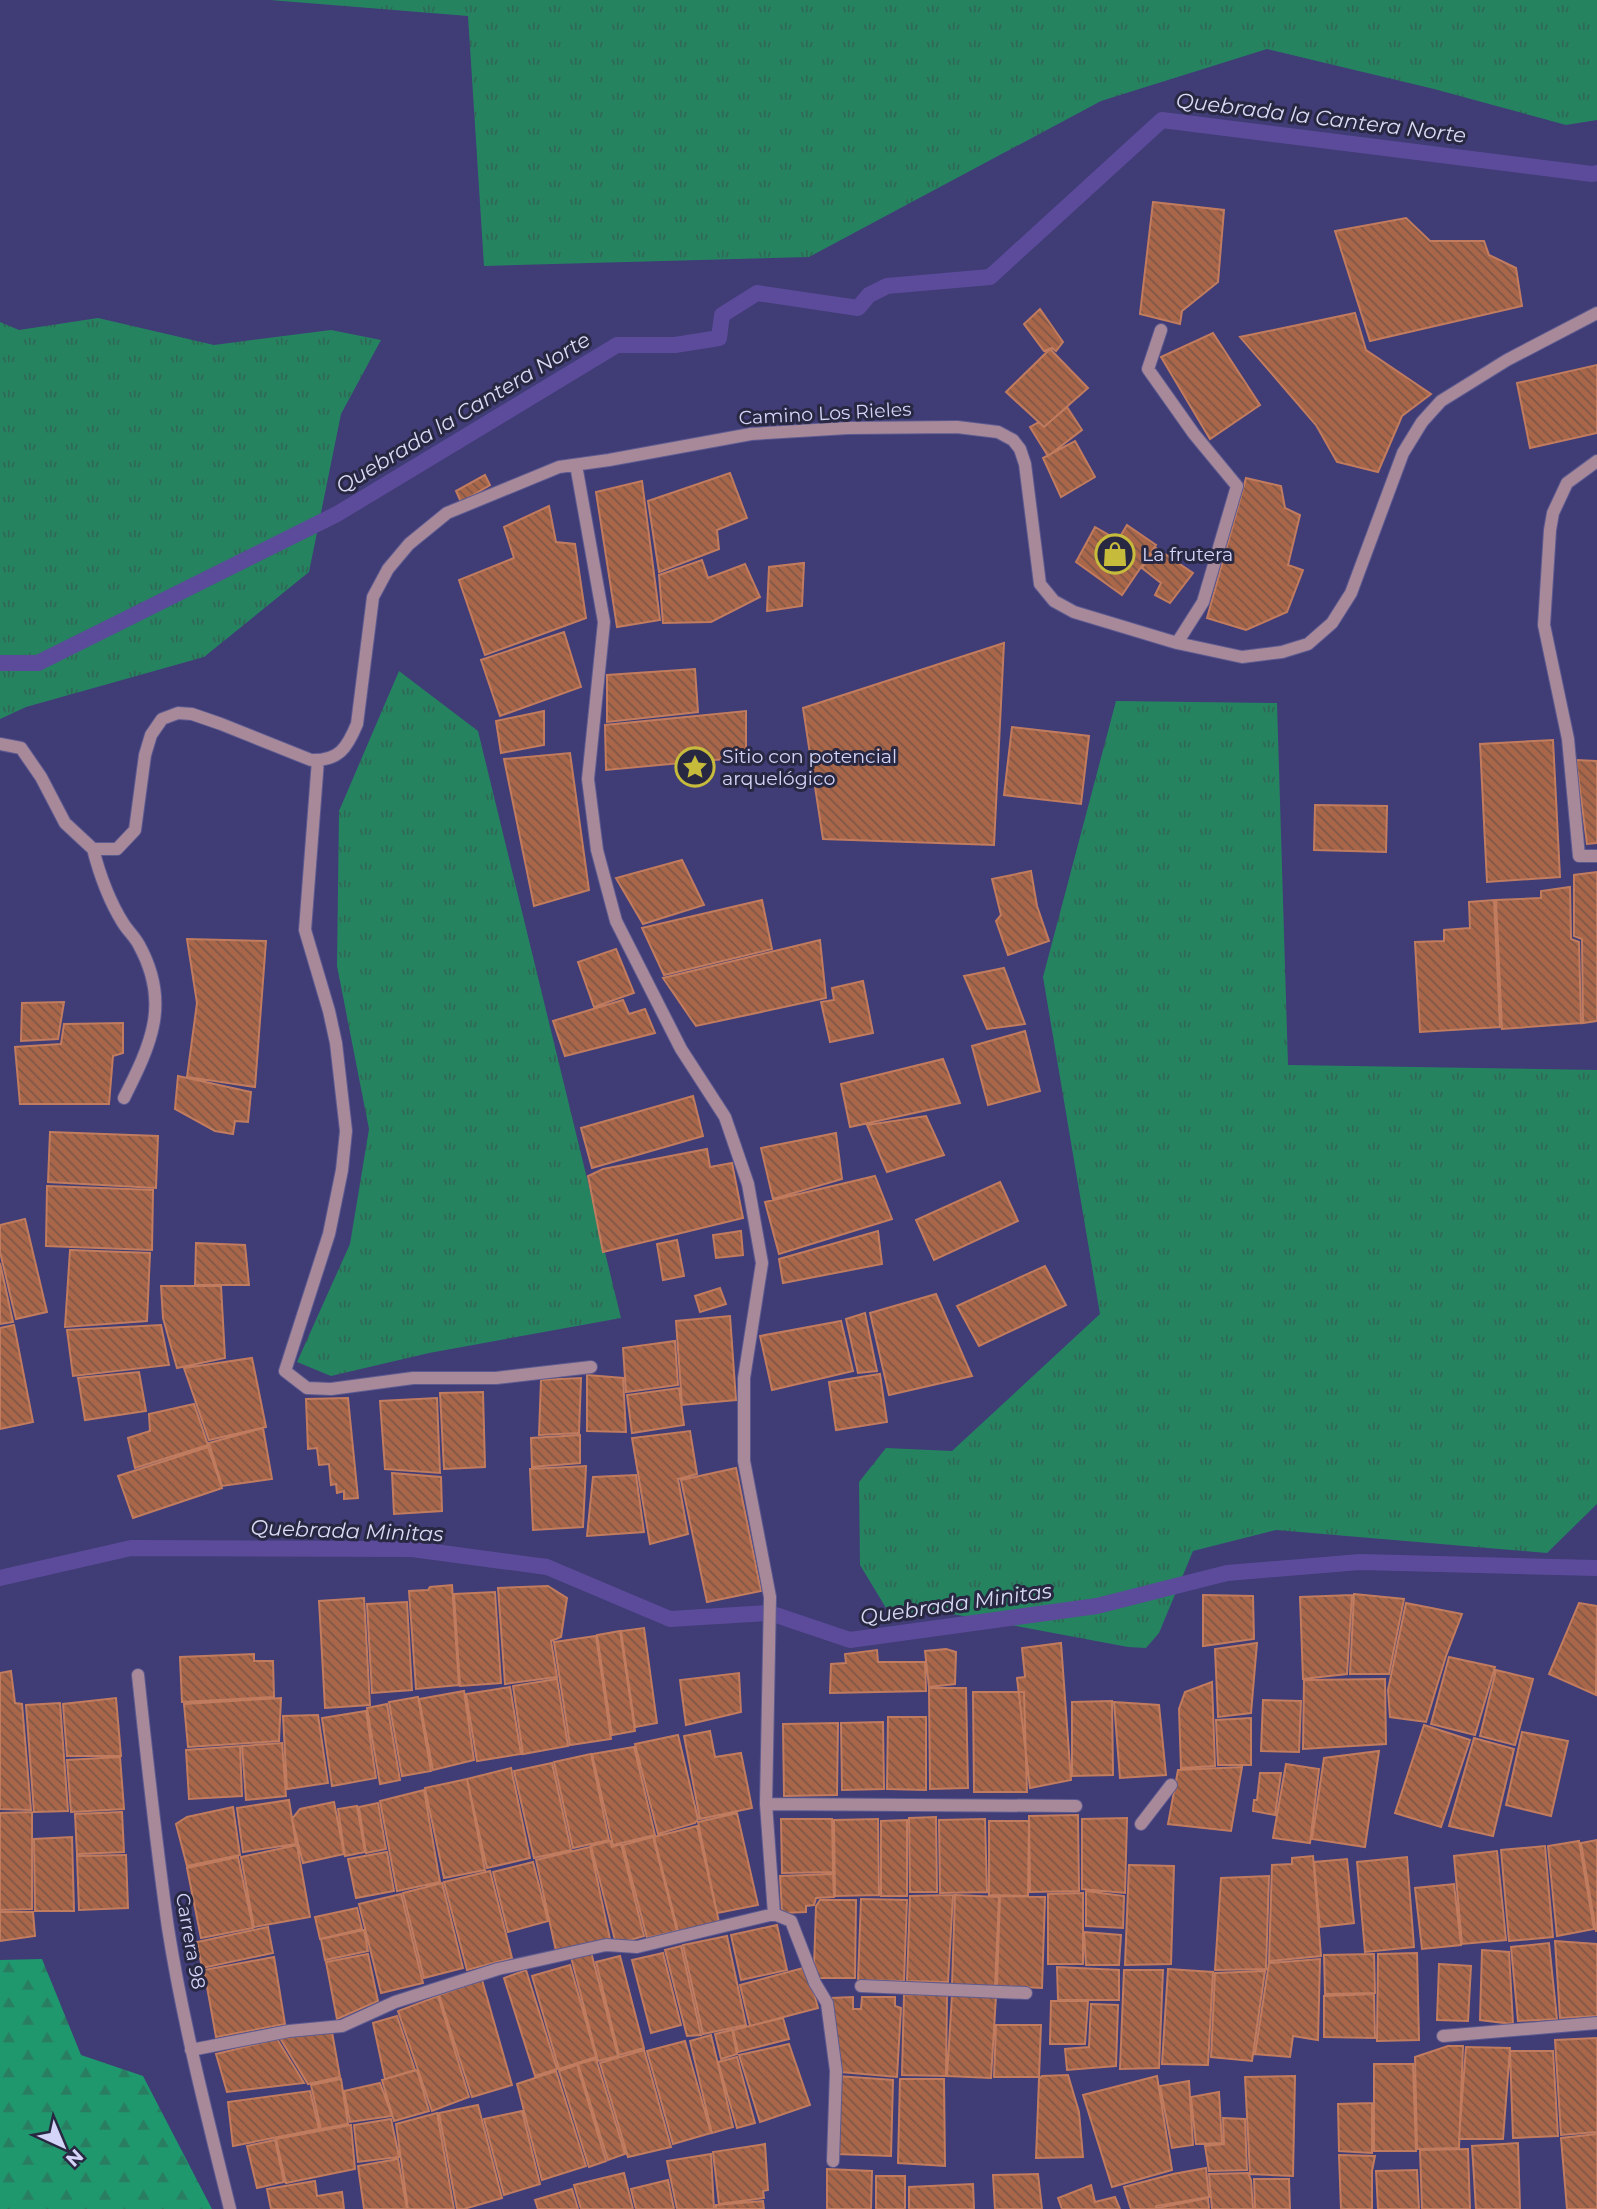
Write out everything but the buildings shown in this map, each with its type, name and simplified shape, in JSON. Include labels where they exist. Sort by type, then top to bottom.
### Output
[{"type":"street","name":"Camino Los Rieles","points":[[318,760],[326,761],[341,752],[351,739],[357,724],[373,597],[388,569],[409,544],[447,513],[558,467],[751,434],[916,427],[957,427],[998,432],[1013,440],[1023,457],[1040,584],[1054,601],[1074,612],[1177,643],[1242,657],[1282,652],[1308,644],[1332,623],[1351,593],[1402,453],[1422,422],[1441,401],[1507,360],[1597,313]]},
{"type":"street","points":[[1161,330],[1148,369],[1194,434],[1237,486],[1203,602],[1177,643]]},
{"type":"street","points":[[1597,461],[1567,483],[1553,513],[1544,625],[1568,739],[1578,856],[1597,856]]},
{"type":"street","points":[[576,465],[604,622],[588,779],[597,850],[616,921],[681,1049],[725,1117],[748,1184],[762,1262],[744,1378],[744,1461],[770,1597],[766,1804],[775,1914]]},
{"type":"street","points":[[93,849],[117,849],[135,831],[145,755],[151,735],[162,719],[178,713],[192,715],[311,760],[318,760],[305,930],[336,1043],[346,1131],[342,1170],[329,1234],[285,1371],[307,1388],[331,1389],[413,1378],[496,1378],[591,1367]]},
{"type":"street","points":[[0,744],[20,748],[41,778],[65,823],[93,849],[101,882],[138,943],[152,974],[157,1001],[151,1035],[124,1098]]},
{"type":"street","name":"Carrera 98","points":[[138,1675],[153,1818],[169,1930],[191,2050],[230,2209]]},
{"type":"street","points":[[1141,1824],[1171,1785]]},
{"type":"street","points":[[766,1804],[1076,1806]]},
{"type":"street","points":[[191,2050],[289,2031],[342,2026],[395,2002],[498,1969],[606,1945],[637,1947],[775,1914],[791,1921],[815,1983],[827,2003],[835,2071],[833,2161]]},
{"type":"street","points":[[861,1986],[1026,1993]]},
{"type":"street","points":[[1443,2036],[1597,2023]]},
{"type":"green space","points":[[270,0],[1597,0],[1597,120],[1566,125],[1434,89],[1267,49],[1101,101],[809,257],[484,266],[468,16]]},
{"type":"green space","points":[[98,318],[214,345],[331,330],[381,340],[341,414],[309,572],[204,657],[26,707],[0,719],[0,322],[19,330]]},
{"type":"green space","points":[[399,671],[478,731],[621,1318],[429,1353],[331,1376],[297,1362],[350,1244],[369,1129],[337,966],[339,811]]},
{"type":"green space","points":[[1116,701],[1277,703],[1288,1065],[1597,1070],[1597,1504],[1547,1553],[1276,1530],[1193,1551],[1159,1633],[1146,1648],[1128,1647],[942,1612],[889,1613],[860,1565],[859,1482],[886,1448],[952,1451],[1100,1314],[1043,977]]},
{"type":"green space","points":[[42,1959],[81,2055],[143,2076],[212,2209],[0,2209],[0,1960]]},
{"type":"waterway","name":"Quebrada la Cantera Norte","points":[[0,663],[38,663],[337,514],[617,345],[675,345],[719,338],[722,315],[757,293],[858,308],[869,295],[887,286],[990,277],[1162,120],[1597,173]]},
{"type":"waterway","name":"Quebrada Minitas","points":[[0,1578],[131,1548],[412,1549],[547,1567],[670,1619],[770,1613],[850,1640],[1097,1606],[1227,1573],[1360,1562],[1597,1568]]},
{"type":"place","name":"La frutera","points":[[1115,554]]},
{"type":"place","name":"Sitio con potencial arquelógico","points":[[695,767]]}]
